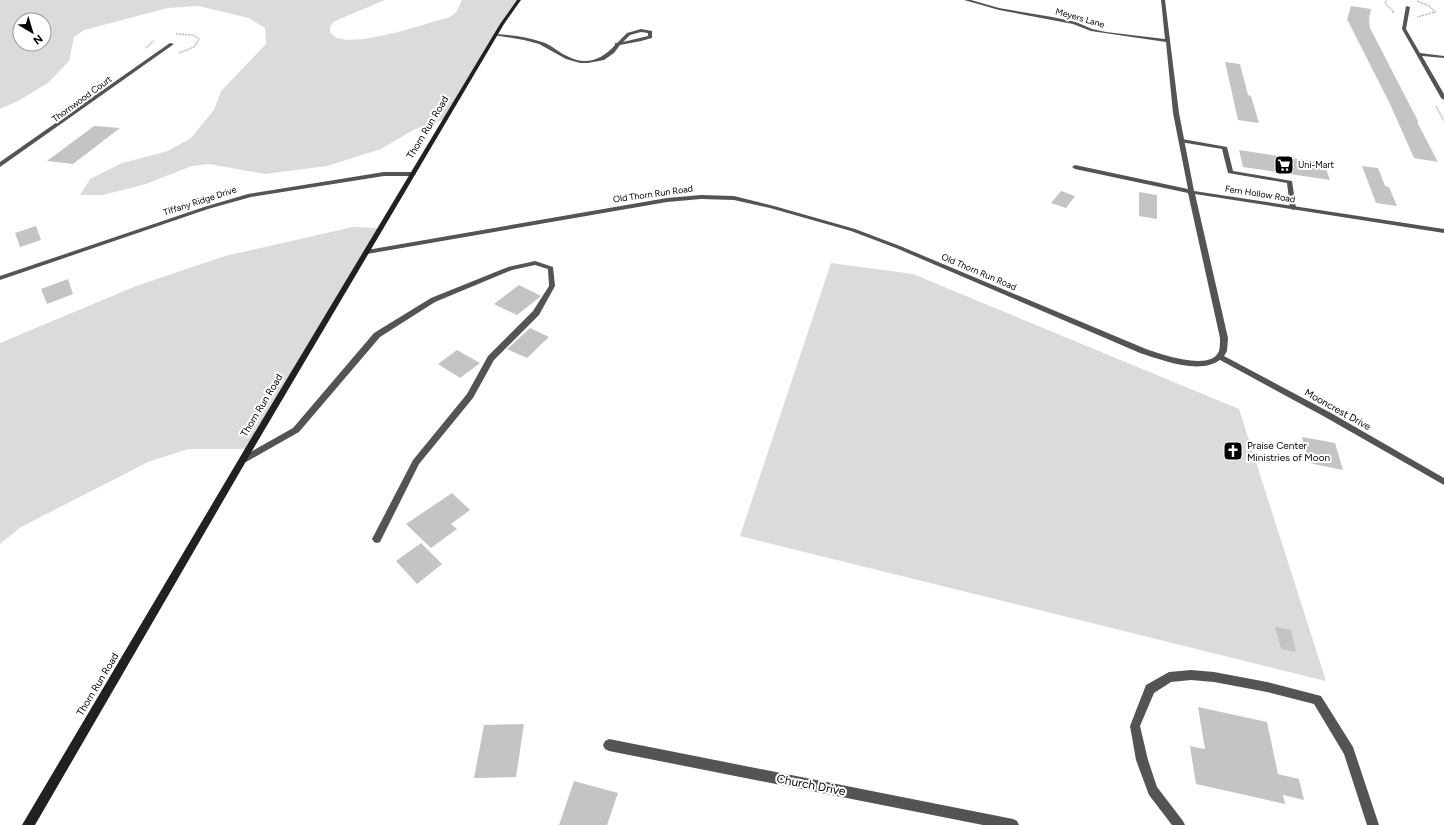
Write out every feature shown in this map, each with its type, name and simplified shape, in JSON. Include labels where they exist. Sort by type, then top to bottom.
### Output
[{"type":"street","name":"Thorn Run Road","points":[[28,825],[413,174],[496,35],[519,0]]},
{"type":"street","name":"Meyers Lane","points":[[966,0],[999,9],[1052,18],[1098,32],[1168,41]]},
{"type":"street","points":[[1163,0],[1176,113],[1191,192],[1224,338],[1225,348],[1220,358]]},
{"type":"street","points":[[1408,7],[1404,29],[1444,98]]},
{"type":"street","points":[[496,35],[519,37],[543,44],[559,55],[574,61],[588,62],[605,58],[617,44],[631,32],[640,30],[650,32],[650,37],[617,44]]},
{"type":"street","name":"Thornwood Court","points":[[0,165],[172,44]]},
{"type":"street","points":[[1419,54],[1444,57]]},
{"type":"street","points":[[1182,141],[1225,148],[1230,172],[1290,182],[1293,208]]},
{"type":"street","name":"Fern Hollow Road","points":[[1075,167],[1191,192],[1444,231]]},
{"type":"street","name":"Tiffany Ridge Drive","points":[[0,278],[199,210],[250,195],[370,176],[413,174]]},
{"type":"street","name":"Old Thorn Run Road","points":[[367,252],[667,200],[701,197],[724,197],[766,205],[869,236],[1156,355],[1196,364],[1210,363],[1220,358]]},
{"type":"street","points":[[243,460],[296,430],[378,335],[433,300],[510,268],[535,263],[551,268],[552,286],[536,313],[491,358],[470,396],[416,462],[377,539]]},
{"type":"street","name":"Mooncrest Drive","points":[[1220,358],[1375,442],[1444,482]]},
{"type":"street","points":[[1179,825],[1152,791],[1142,760],[1135,726],[1150,689],[1169,677],[1191,675],[1214,677],[1260,686],[1317,700],[1349,751],[1373,825]]},
{"type":"street","name":"Church Drive","points":[[609,745],[1014,825]]},
{"type":"path","points":[[1413,0],[1429,6],[1435,12],[1417,18],[1417,21]]},
{"type":"shaded area","points":[[0,0],[385,0],[335,21],[330,26],[330,32],[335,37],[348,40],[377,37],[450,17],[457,11],[462,0],[519,0],[445,119],[415,129],[381,149],[327,166],[265,174],[209,164],[192,166],[146,184],[103,195],[80,195],[90,179],[122,163],[168,151],[191,138],[214,110],[221,91],[266,44],[265,28],[249,18],[198,6],[168,8],[84,30],[74,37],[69,61],[48,83],[18,101],[0,109]]},
{"type":"shaded area","points":[[353,227],[380,228],[249,449],[188,449],[148,462],[21,527],[0,544],[0,343],[136,286],[225,256]]},
{"type":"shaded area","points":[[831,263],[913,274],[1239,409],[1326,681],[740,536]]},
{"type":"building","points":[[1351,6],[1371,9],[1369,18],[1370,28],[1438,162],[1414,158],[1390,104],[1347,19]]},
{"type":"building","points":[[1225,62],[1240,64],[1248,95],[1251,96],[1259,123],[1238,120]]},
{"type":"building","points":[[94,126],[120,128],[73,164],[47,161]]},
{"type":"building","name":"Uni-Mart","points":[[1239,150],[1324,163],[1330,180],[1243,167]]},
{"type":"building","points":[[1362,166],[1378,168],[1385,186],[1389,187],[1397,206],[1376,203]]},
{"type":"building","points":[[1061,191],[1075,196],[1066,208],[1051,203]]},
{"type":"building","points":[[1139,192],[1157,195],[1157,219],[1139,216]]},
{"type":"building","points":[[36,226],[41,240],[20,247],[15,233]]},
{"type":"building","points":[[68,279],[73,294],[47,304],[41,289]]},
{"type":"building","points":[[519,285],[541,296],[517,315],[494,304]]},
{"type":"building","points":[[530,328],[549,337],[527,358],[507,349]]},
{"type":"building","points":[[457,350],[480,363],[460,378],[438,364]]},
{"type":"building","points":[[1302,437],[1335,443],[1343,470],[1309,463]]},
{"type":"building","points":[[452,493],[470,510],[451,524],[457,529],[431,548],[406,524]]},
{"type":"building","points":[[421,543],[442,564],[417,584],[396,561]]},
{"type":"building","points":[[1275,627],[1291,630],[1296,652],[1281,649]]},
{"type":"building","points":[[1198,707],[1267,722],[1278,774],[1299,779],[1304,800],[1283,795],[1285,804],[1196,784],[1190,746],[1205,749]]},
{"type":"building","points":[[524,724],[516,777],[474,778],[484,725]]},
{"type":"building","points":[[574,781],[618,793],[607,825],[559,825]]},
{"type":"place","name":"Uni-Mart","points":[[1284,165]]},
{"type":"place","name":"Praise Center Ministries of Moon","points":[[1233,451]]}]
